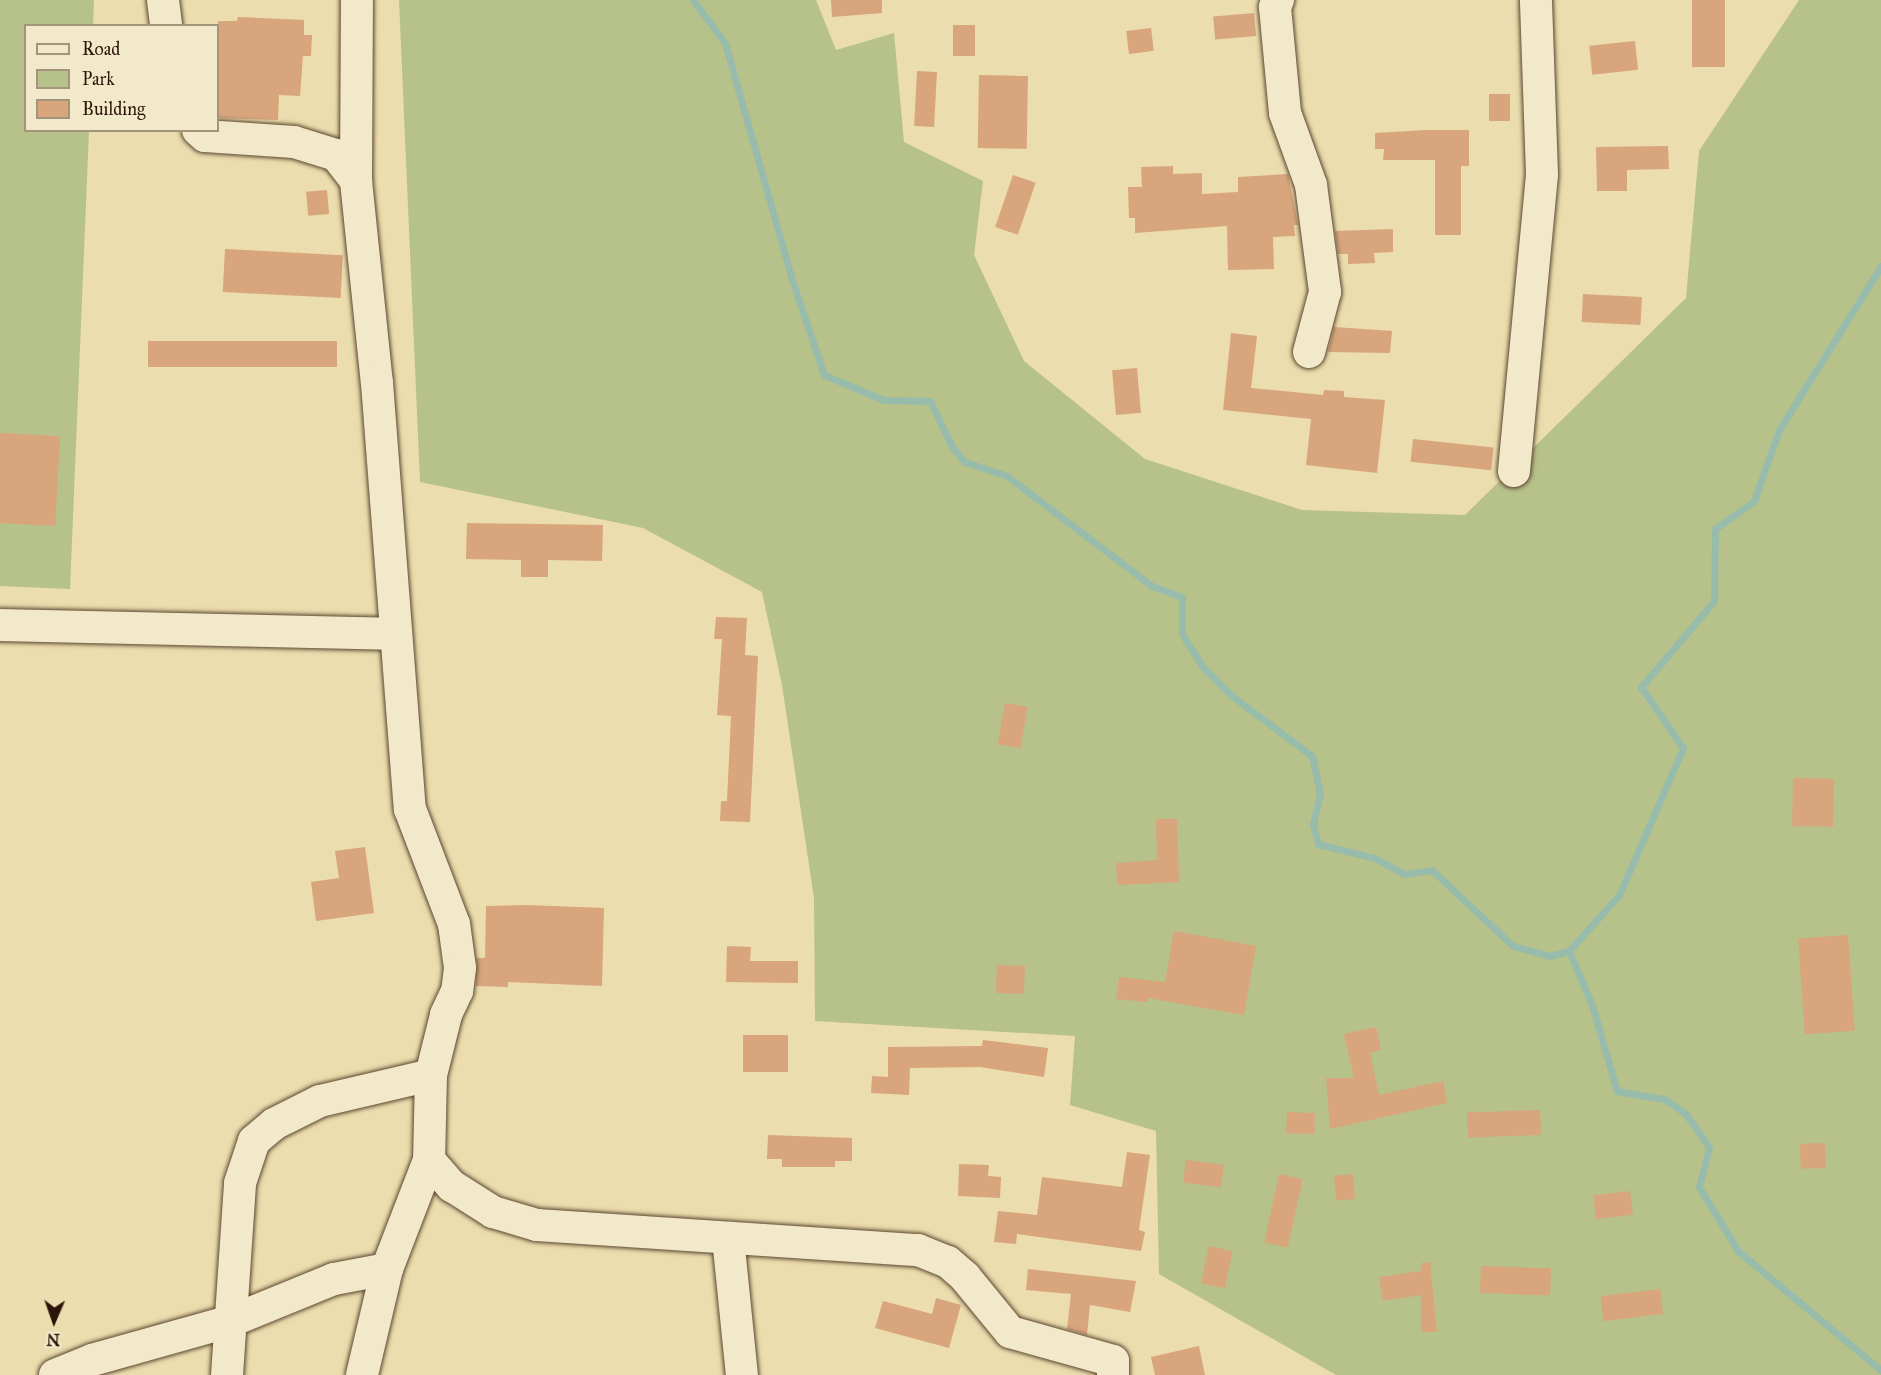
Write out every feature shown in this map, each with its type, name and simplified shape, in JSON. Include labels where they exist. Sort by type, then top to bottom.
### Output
[{"type":"street","points":[[163,0],[166,24]]},
{"type":"street","points":[[357,0],[356,181],[377,383],[411,809],[454,924],[460,968],[457,991],[446,1015],[431,1075],[429,1160],[387,1269],[362,1375]]},
{"type":"street","points":[[1278,0],[1275,7],[1285,113],[1311,185],[1325,292],[1309,352]]},
{"type":"street","points":[[1514,471],[1542,174],[1536,0]]},
{"type":"street","points":[[200,132],[205,136],[294,142],[336,155],[356,181]]},
{"type":"street","points":[[0,626],[396,634]]},
{"type":"street","points":[[227,1375],[240,1183],[254,1141],[274,1124],[320,1101],[431,1075]]},
{"type":"street","points":[[429,1160],[452,1186],[493,1212],[537,1225],[918,1250],[957,1269],[1010,1332],[1113,1361],[1113,1375]]},
{"type":"street","points":[[728,1238],[742,1375]]},
{"type":"street","points":[[55,1375],[92,1360],[231,1321],[334,1279],[387,1269]]},
{"type":"green space","points":[[0,0],[94,0],[93,24],[24,24],[24,132],[89,132],[70,589],[0,586]]},
{"type":"green space","points":[[399,0],[816,0],[836,50],[894,33],[904,142],[983,181],[974,255],[1024,361],[1145,459],[1302,510],[1465,515],[1686,298],[1699,151],[1799,0],[1881,0],[1881,1375],[1336,1375],[1159,1274],[1156,1131],[1070,1105],[1075,1036],[815,1021],[814,898],[782,685],[762,592],[643,528],[420,482]]},
{"type":"building","points":[[831,0],[882,0],[882,13],[832,17]]},
{"type":"building","points":[[1692,0],[1725,0],[1725,67],[1692,67]]},
{"type":"building","points":[[1254,13],[1256,36],[1215,39],[1213,17]]},
{"type":"building","points":[[238,17],[304,20],[304,35],[312,35],[311,56],[303,56],[300,96],[279,95],[278,120],[219,118],[218,21],[237,21]]},
{"type":"building","points":[[953,25],[975,25],[975,56],[953,56]]},
{"type":"building","points":[[1151,28],[1154,51],[1129,54],[1126,31]]},
{"type":"building","points":[[1635,41],[1638,70],[1592,75],[1589,46]]},
{"type":"building","points":[[917,71],[937,72],[934,127],[914,126]]},
{"type":"building","points":[[979,75],[1028,76],[1027,149],[978,148]]},
{"type":"building","points":[[1489,94],[1510,94],[1510,121],[1489,121]]},
{"type":"building","points":[[1469,130],[1469,166],[1461,166],[1461,235],[1435,235],[1435,160],[1383,160],[1384,149],[1375,149],[1375,133]]},
{"type":"building","points":[[1668,146],[1669,169],[1627,170],[1627,191],[1597,191],[1596,147]]},
{"type":"building","points":[[1173,166],[1173,174],[1202,173],[1202,194],[1238,192],[1238,177],[1288,174],[1298,225],[1294,225],[1295,236],[1273,237],[1274,269],[1228,270],[1227,226],[1135,233],[1135,218],[1129,218],[1128,187],[1142,187],[1141,167]]},
{"type":"building","points":[[1013,175],[1036,183],[1018,235],[995,227]]},
{"type":"building","points":[[327,190],[329,214],[308,216],[306,192]]},
{"type":"building","points":[[1393,229],[1393,252],[1374,253],[1375,263],[1348,264],[1348,254],[1338,254],[1335,231]]},
{"type":"building","points":[[225,249],[343,255],[341,298],[223,292]]},
{"type":"building","points":[[1583,294],[1642,297],[1640,325],[1582,322]]},
{"type":"building","points":[[1334,327],[1392,331],[1390,353],[1328,352]]},
{"type":"building","points":[[1231,333],[1257,336],[1251,388],[1323,395],[1324,390],[1344,391],[1344,397],[1385,400],[1377,473],[1306,465],[1311,419],[1223,410]]},
{"type":"building","points":[[148,341],[337,341],[337,367],[148,367]]},
{"type":"building","points":[[1137,368],[1141,413],[1116,415],[1112,370]]},
{"type":"building","points":[[0,433],[60,436],[55,526],[0,523]]},
{"type":"building","points":[[1413,439],[1494,447],[1491,470],[1411,462]]},
{"type":"building","points":[[467,523],[603,525],[602,561],[548,560],[548,577],[521,577],[521,560],[466,559]]},
{"type":"building","points":[[716,617],[747,618],[745,655],[758,656],[750,822],[720,821],[721,801],[727,801],[731,716],[717,715],[722,639],[714,639]]},
{"type":"building","points":[[1005,703],[1028,707],[1020,748],[998,744]]},
{"type":"building","points":[[1793,778],[1834,779],[1833,827],[1792,826]]},
{"type":"building","points":[[1156,819],[1177,819],[1179,882],[1118,885],[1116,863],[1157,860]]},
{"type":"building","points":[[365,847],[374,913],[316,921],[311,882],[339,878],[335,851]]},
{"type":"building","points":[[486,906],[604,908],[602,986],[508,982],[508,987],[476,986],[477,958],[485,958]]},
{"type":"building","points":[[1174,931],[1256,946],[1244,1015],[1148,998],[1148,1002],[1116,999],[1119,977],[1165,982]]},
{"type":"building","points":[[1848,935],[1855,1031],[1805,1034],[1798,938]]},
{"type":"building","points":[[727,946],[751,947],[750,961],[798,961],[798,983],[726,982]]},
{"type":"building","points":[[997,965],[1025,966],[1024,994],[996,993]]},
{"type":"building","points":[[1376,1027],[1381,1050],[1370,1053],[1379,1095],[1443,1081],[1447,1103],[1330,1129],[1326,1078],[1354,1078],[1344,1034]]},
{"type":"building","points":[[743,1035],[788,1035],[788,1072],[743,1072]]},
{"type":"building","points":[[983,1040],[1048,1048],[1044,1077],[980,1067],[910,1068],[909,1095],[871,1093],[872,1076],[888,1077],[888,1047],[982,1046]]},
{"type":"building","points":[[1540,1110],[1541,1135],[1468,1138],[1467,1113]]},
{"type":"building","points":[[1287,1112],[1315,1113],[1314,1134],[1286,1133]]},
{"type":"building","points":[[768,1135],[852,1138],[852,1161],[835,1161],[835,1167],[782,1167],[782,1159],[767,1159]]},
{"type":"building","points":[[1825,1143],[1826,1168],[1801,1169],[1800,1144]]},
{"type":"building","points":[[1127,1152],[1150,1155],[1139,1230],[1145,1232],[1141,1251],[1017,1234],[1016,1244],[994,1242],[998,1211],[1037,1215],[1042,1177],[1122,1187]]},
{"type":"building","points":[[1186,1160],[1224,1165],[1221,1187],[1183,1183]]},
{"type":"building","points":[[959,1164],[989,1165],[988,1176],[1001,1177],[1000,1198],[958,1196]]},
{"type":"building","points":[[1279,1174],[1302,1179],[1288,1247],[1264,1242]]},
{"type":"building","points":[[1353,1174],[1355,1199],[1336,1201],[1334,1176]]},
{"type":"building","points":[[1630,1191],[1633,1215],[1596,1219],[1593,1196]]},
{"type":"building","points":[[1209,1246],[1232,1251],[1225,1288],[1201,1283]]},
{"type":"building","points":[[1430,1262],[1437,1332],[1421,1332],[1421,1295],[1383,1301],[1379,1277],[1421,1271],[1421,1263]]},
{"type":"building","points":[[1481,1266],[1551,1268],[1550,1295],[1480,1293]]},
{"type":"building","points":[[1028,1269],[1136,1281],[1130,1312],[1090,1305],[1087,1335],[1067,1329],[1071,1294],[1026,1290]]},
{"type":"building","points":[[1660,1289],[1663,1314],[1603,1321],[1600,1296]]},
{"type":"building","points":[[936,1298],[961,1305],[949,1348],[875,1328],[883,1301],[932,1314]]},
{"type":"building","points":[[1199,1346],[1205,1375],[1155,1375],[1151,1357]]},
{"type":"waterway","points":[[693,0],[725,43],[791,277],[824,375],[884,400],[930,401],[952,447],[965,462],[1007,476],[1152,586],[1182,597],[1182,634],[1202,666],[1232,696],[1312,756],[1320,794],[1313,824],[1318,844],[1375,858],[1404,874],[1432,870],[1513,946],[1550,956],[1569,951]]},
{"type":"waterway","points":[[1881,266],[1779,430],[1754,501],[1715,529],[1714,601],[1641,687],[1683,748],[1619,895],[1569,951],[1592,1005],[1617,1091],[1664,1099],[1685,1113],[1709,1147],[1699,1187],[1738,1251],[1881,1370]]}]
